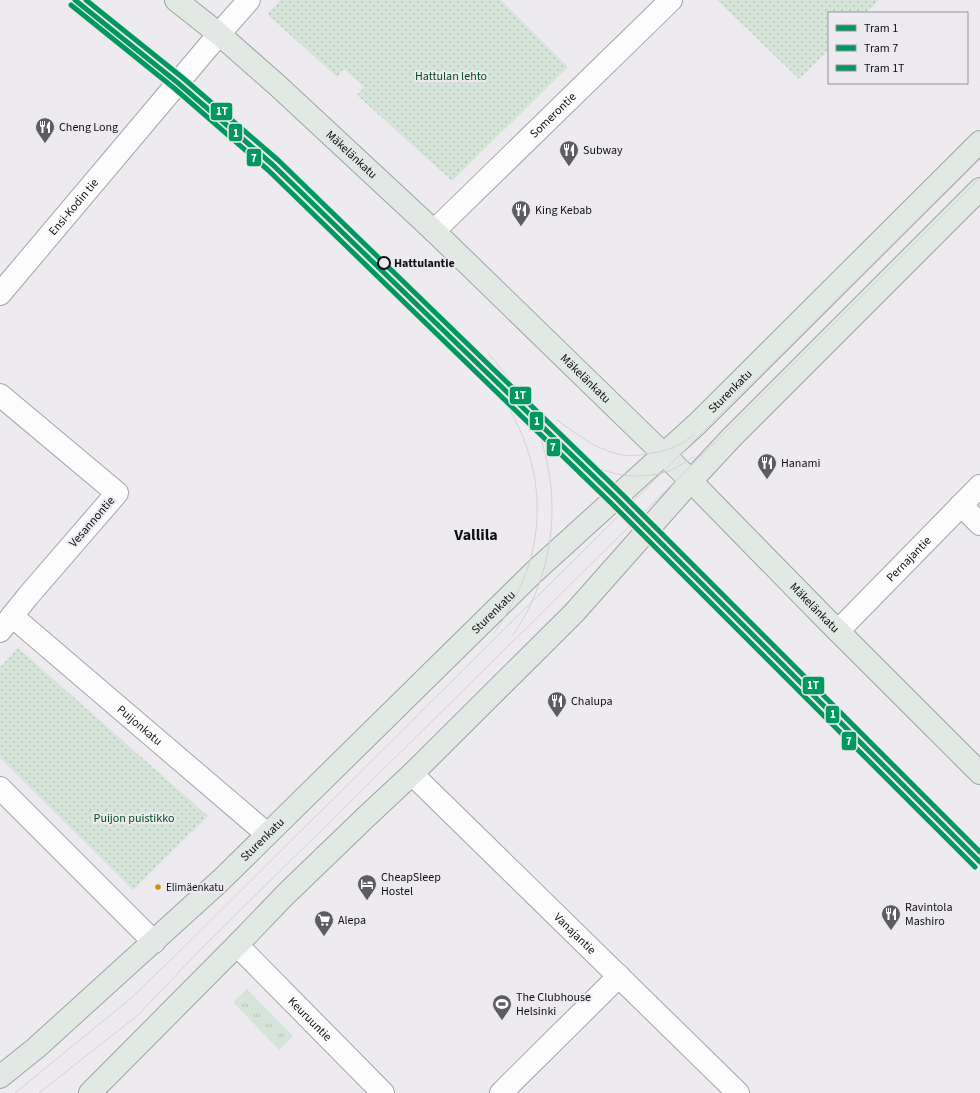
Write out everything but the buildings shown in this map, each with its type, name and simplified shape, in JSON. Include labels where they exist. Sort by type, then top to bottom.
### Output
[{"type":"main road","name":"Mäkelänkatu","points":[[176,0],[219,34],[277,85],[434,231],[664,454],[838,632],[980,773]]},
{"type":"main road","name":"Sturenkatu","points":[[0,1077],[36,1048],[221,880],[534,572],[697,424],[980,142]]},
{"type":"main road","points":[[90,1093],[285,895],[412,774],[574,613],[732,437],[980,189]]},
{"type":"street","points":[[219,34],[249,0]]},
{"type":"street","name":"Somerontie","points":[[434,231],[671,0]]},
{"type":"street","name":"Ensi-Kodin tie","points":[[0,294],[219,34]]},
{"type":"street","name":"Vesannontie","points":[[0,395],[117,493],[6,623]]},
{"type":"street","name":"Pernajantie","points":[[838,632],[980,486]]},
{"type":"street","points":[[961,506],[980,524]]},
{"type":"street","name":"Puijonkatu","points":[[6,623],[28,628],[267,834]]},
{"type":"street","name":"Vanajantie","points":[[412,774],[738,1093]]},
{"type":"street","points":[[0,788],[154,942]]},
{"type":"street","name":"Keuruuntie","points":[[237,945],[383,1093]]},
{"type":"street","points":[[501,1093],[618,976]]},
{"type":"green space","name":"Hattulan lehto","points":[[281,0],[501,0],[568,67],[452,181],[357,95],[364,87],[344,69],[337,77],[267,14]]},
{"type":"green space","points":[[717,0],[879,0],[867,12],[828,12],[828,50],[799,79]]},
{"type":"green space","name":"Puijon puistikko","points":[[18,648],[208,816],[133,890],[0,758],[0,667]]},
{"type":"green space","points":[[247,989],[293,1036],[279,1050],[233,1002]]},
{"type":"tram line","name":"1","points":[[75,0],[178,83],[273,165],[616,498],[980,862]]},
{"type":"tram line","name":"1T","points":[[86,0],[183,78],[278,160],[621,493],[980,852]]},
{"type":"tram line","name":"7","points":[[71,5],[174,88],[268,170],[611,503],[975,867]]},
{"type":"tram line","points":[[15,1093],[130,999],[183,948],[980,157]]},
{"type":"tram line","points":[[39,1093],[138,1015],[202,948],[715,442],[980,178]]},
{"type":"tram line","points":[[488,353],[507,376],[529,409],[533,418],[543,445],[549,473],[552,501],[551,530],[547,557],[539,584],[528,610],[513,635]]},
{"type":"tram line","points":[[469,356],[503,399],[516,422],[526,446],[533,470],[537,495],[537,520],[534,545],[527,569],[517,594],[494,633]]},
{"type":"tram line","points":[[557,420],[601,448],[610,452],[627,455],[640,455],[663,451],[679,445],[694,435]]},
{"type":"tram line","points":[[554,439],[595,466],[603,470],[622,475],[643,476],[662,473],[671,470],[695,456]]},
{"type":"place","name":"Cheng Long","points":[[45,144]]},
{"type":"place","name":"Subway","points":[[569,167]]},
{"type":"place","name":"King Kebab","points":[[521,227]]},
{"type":"place","name":"Hattulantie","points":[[384,263]]},
{"type":"place","name":"Hanami","points":[[767,480]]},
{"type":"place","name":"Chalupa","points":[[557,718]]},
{"type":"place","name":"Elimäenkatu","points":[[158,887]]},
{"type":"place","name":"CheapSleep Hostel","points":[[367,901]]},
{"type":"place","name":"Ravintola Mashiro","points":[[891,931]]},
{"type":"place","name":"Alepa","points":[[324,937]]},
{"type":"place","name":"The Clubhouse Helsinki","points":[[502,1021]]},
{"type":"district","name":"Vallila","points":[[476,535]]}]
